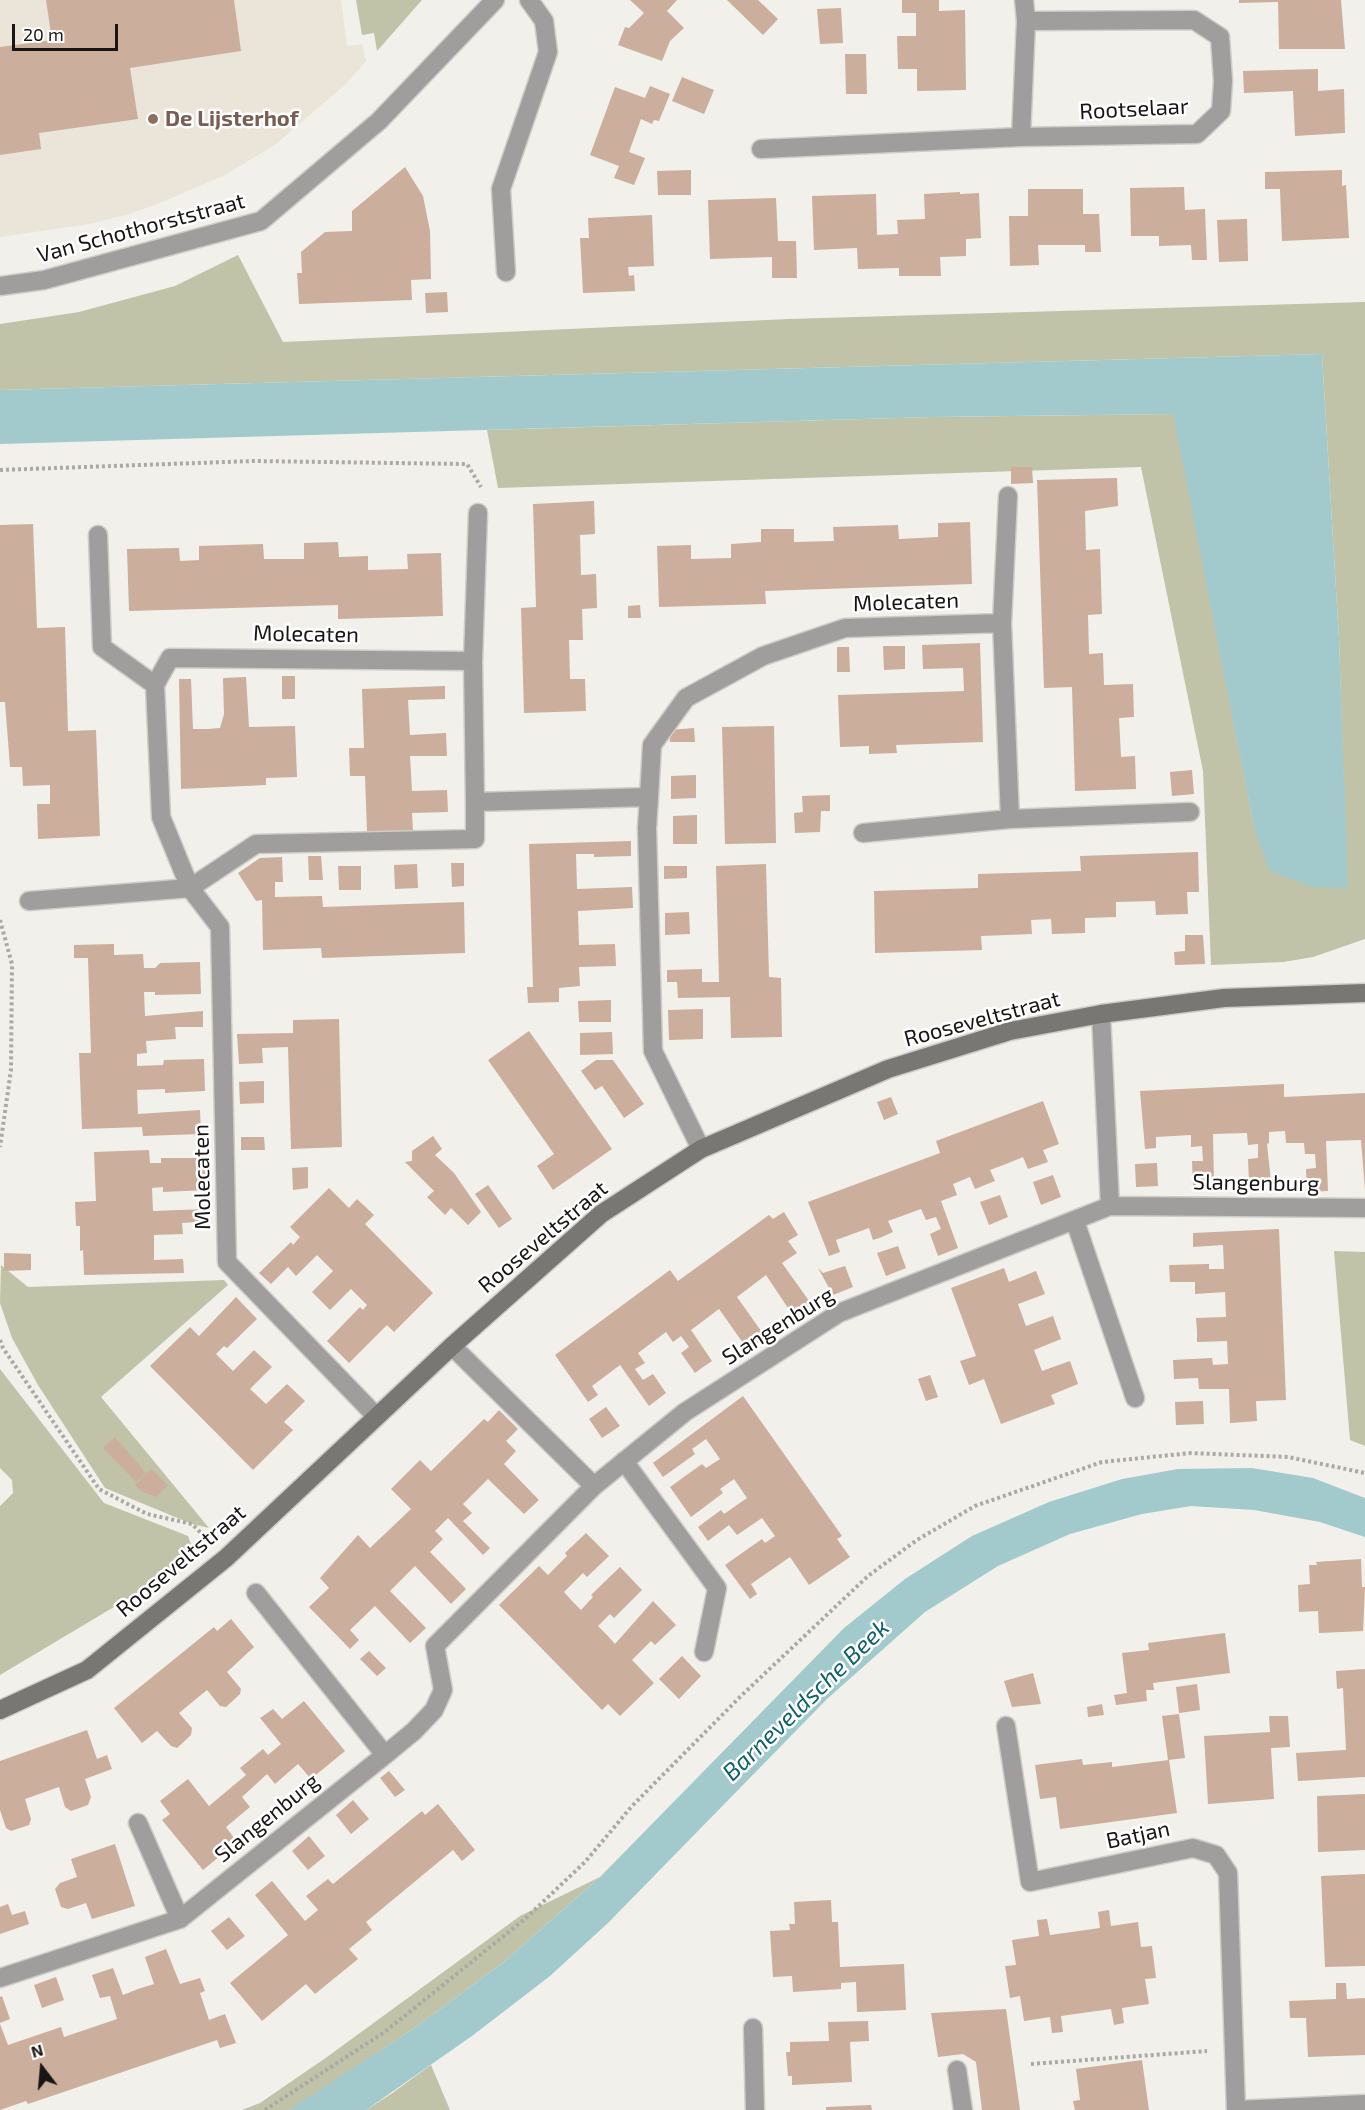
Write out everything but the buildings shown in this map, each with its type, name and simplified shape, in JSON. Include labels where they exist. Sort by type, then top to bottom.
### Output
[{"type":"street","name":"Van Schothorststraat","points":[[0,286],[44,280],[261,221],[379,122],[495,0]]},
{"type":"street","points":[[506,272],[501,189],[548,52],[544,21],[529,0]]},
{"type":"street","points":[[1022,137],[1026,21],[1024,0]]},
{"type":"street","name":"Rootselaar","points":[[761,149],[1022,137],[1197,134],[1221,111],[1223,81],[1220,37],[1194,20],[1026,21]]},
{"type":"street","points":[[1008,496],[1002,623],[1010,819]]},
{"type":"street","points":[[29,901],[190,888],[256,844],[475,839],[473,661],[478,513]]},
{"type":"street","points":[[98,535],[102,647],[155,685]]},
{"type":"street","name":"Molecaten","points":[[701,1149],[653,1051],[649,797],[652,745],[686,698],[763,656],[845,628],[1002,623]]},
{"type":"street","name":"Molecaten","points":[[376,1416],[227,1262],[220,927],[190,888],[161,817],[155,685],[170,658],[473,661]]},
{"type":"street","points":[[475,802],[649,797]]},
{"type":"street","points":[[864,833],[1010,819],[1190,812]]},
{"type":"street","name":"Rooseveltstraat","points":[[0,1710],[87,1670],[226,1558],[452,1346],[601,1214],[701,1149],[888,1069],[1010,1031],[1101,1014],[1224,998],[1365,993]]},
{"type":"street","points":[[1101,1014],[1110,1206]]},
{"type":"street","name":"Slangenburg","points":[[0,1978],[180,1919],[414,1731],[434,1710],[444,1690],[435,1646],[594,1486],[685,1412],[839,1313],[1110,1206],[1365,1208]]},
{"type":"street","points":[[1075,1221],[1135,1398]]},
{"type":"street","points":[[452,1346],[594,1486]]},
{"type":"street","points":[[624,1461],[717,1588],[704,1652]]},
{"type":"street","points":[[256,1593],[385,1755]]},
{"type":"street","name":"Batjan","points":[[1006,1726],[1030,1882],[1193,1848],[1216,1855],[1228,1873],[1236,2110],[1365,2103]]},
{"type":"street","points":[[138,1823],[180,1919]]},
{"type":"street","points":[[753,2028],[755,2110]]},
{"type":"street","points":[[957,2070],[963,2110]]},
{"type":"path","points":[[0,470],[253,461],[467,465],[482,487],[478,513]]},
{"type":"path","points":[[0,920],[12,964],[11,1070],[0,1147]]},
{"type":"path","points":[[0,1340],[99,1489],[147,1514],[192,1524],[226,1558]]},
{"type":"path","points":[[265,2110],[386,2031],[526,1918],[585,1862],[632,1806],[742,1695],[868,1576],[917,1540],[975,1506],[1102,1462],[1191,1453],[1288,1457],[1365,1473]]},
{"type":"path","points":[[1031,2064],[1235,2049]]},
{"type":"shaded area","name":"De Lijsterhof","points":[[0,0],[341,0],[347,46],[362,44],[366,61],[345,85],[276,144],[227,174],[129,214],[90,224],[0,237]]},
{"type":"green space","points":[[356,0],[422,0],[377,51],[374,33],[362,35]]},
{"type":"green space","points":[[238,255],[283,342],[789,319],[1365,302],[1365,939],[1313,957],[1283,962],[1211,965],[1203,771],[1141,467],[498,488],[487,430],[932,417],[1174,414],[1254,826],[1347,888],[1339,639],[1322,354],[0,390],[0,324],[79,312],[175,286]]},
{"type":"green space","points":[[1334,1251],[1365,1252],[1365,1446],[1350,1440]]},
{"type":"green space","points":[[1,1265],[28,1287],[224,1280],[228,1285],[101,1397],[209,1528],[192,1524],[105,1488],[38,1385],[12,1338],[0,1303]]},
{"type":"green space","points":[[0,1369],[104,1503],[188,1536],[196,1558],[0,1675],[0,1506],[13,1493],[12,1480],[0,1468]]},
{"type":"green space","points":[[600,1877],[505,1961],[413,2029],[297,2106],[289,2110],[242,2110],[260,2103],[327,2057],[520,1916]]},
{"type":"green space","points":[[431,2065],[450,2110],[366,2110],[391,2094]]},
{"type":"water","points":[[1322,354],[1339,639],[1348,888],[1312,887],[1270,871],[1254,827],[1173,414],[932,417],[0,444],[0,390]]},
{"type":"water","name":"Barneveldsche Beek","points":[[1252,1468],[1313,1478],[1365,1498],[1365,1537],[1320,1522],[1254,1510],[1191,1506],[1142,1514],[1070,1534],[998,1566],[925,1612],[827,1699],[608,1923],[550,1976],[472,2036],[366,2110],[289,2110],[413,2029],[505,1961],[600,1877],[844,1628],[905,1579],[972,1536],[1049,1502],[1122,1479],[1178,1469]]},
{"type":"place","name":"De Lijsterhof","points":[[153,119]]}]
